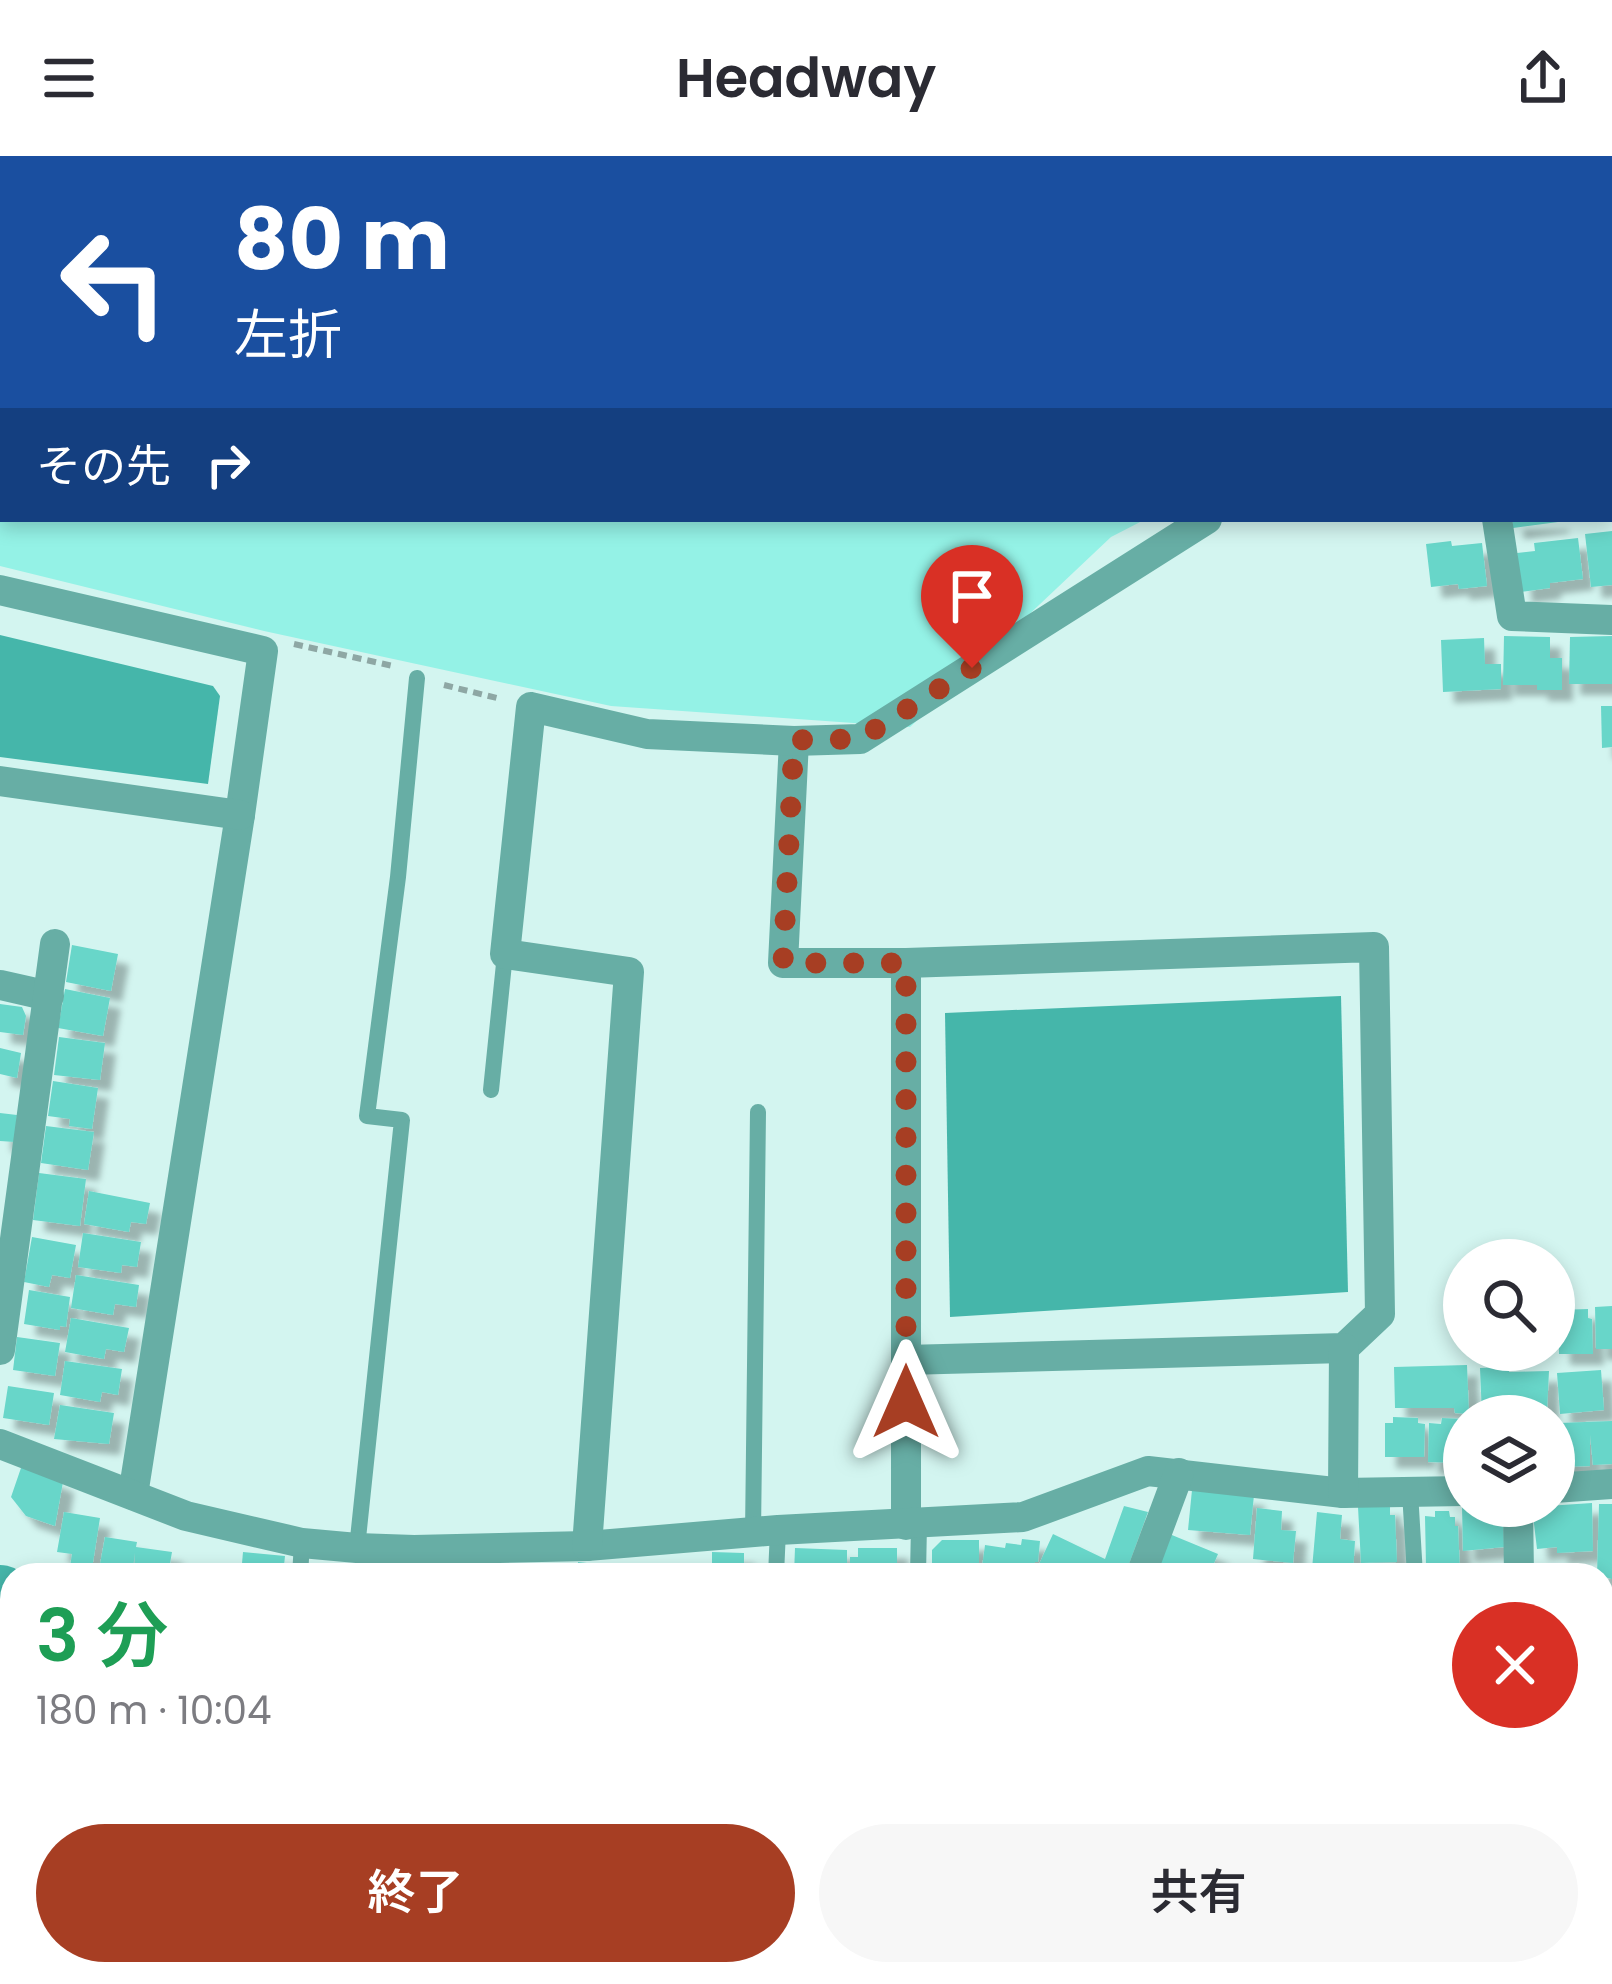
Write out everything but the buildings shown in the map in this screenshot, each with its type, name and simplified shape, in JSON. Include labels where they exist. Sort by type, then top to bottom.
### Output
[{"type":"street","points":[[587,1546],[629,972],[506,954],[532,707],[647,734],[860,739],[1202,522]]},
{"type":"street","points":[[1497,522],[1512,616],[1612,620]]},
{"type":"street","points":[[0,590],[263,651],[133,1495]]},
{"type":"street","points":[[794,740],[783,963],[1374,947],[1380,1315],[1344,1348],[906,1360]]},
{"type":"street","points":[[0,781],[240,815]]},
{"type":"street","points":[[0,1350],[55,944]]},
{"type":"street","points":[[906,963],[906,1360],[913,1525]]},
{"type":"street","points":[[0,985],[49,996]]},
{"type":"street","points":[[1342,1493],[1344,1348]]},
{"type":"street","points":[[0,1444],[186,1516],[413,1562],[1023,1516],[1148,1471],[1342,1493],[1443,1491]]},
{"type":"street","points":[[1145,1563],[1179,1473]]},
{"type":"street","points":[[1575,1487],[1612,1484]]},
{"type":"street","points":[[1518,1527],[1519,1563]]},
{"type":"lane","points":[[357,1548],[402,1120],[367,1115],[398,878],[417,678]]},
{"type":"lane","points":[[491,1090],[506,954]]},
{"type":"lane","points":[[758,1112],[765,1532],[773,1563]]},
{"type":"lane","points":[[1410,1492],[1414,1563]]},
{"type":"lane","points":[[913,1525],[917,1563]]},
{"type":"lane","points":[[301,1563],[302,1543]]},
{"type":"shaded area","points":[[0,522],[1140,522],[1111,537],[910,727],[611,706],[264,631],[0,566]]},
{"type":"shaded area","points":[[0,635],[213,686],[220,696],[208,784],[0,757]]},
{"type":"shaded area","points":[[1341,996],[1348,1292],[950,1317],[945,1013]]},
{"type":"route","points":[[906,1402],[906,963],[783,963],[794,740],[860,739],[972,668]]}]
